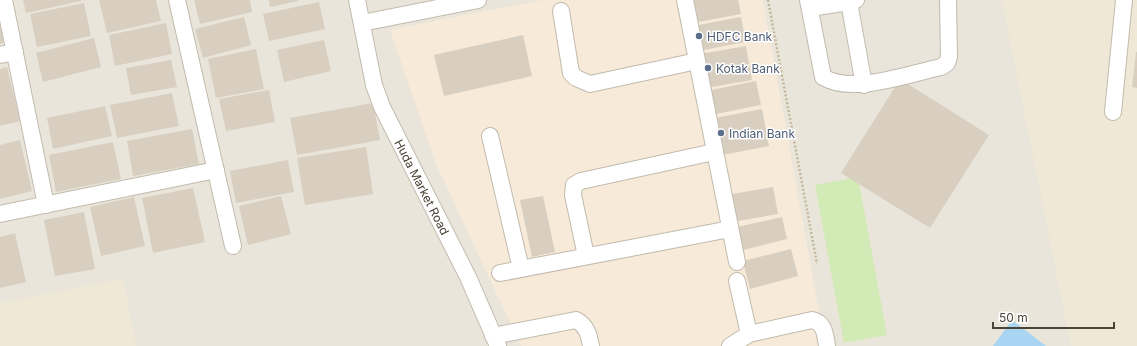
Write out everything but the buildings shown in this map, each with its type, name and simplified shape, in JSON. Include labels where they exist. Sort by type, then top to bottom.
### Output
[{"type":"street","points":[[4,0],[7,53],[46,205]]},
{"type":"street","points":[[177,0],[233,246]]},
{"type":"street","name":"Huda Market Road","points":[[357,0],[374,85],[382,107],[468,277],[495,341]]},
{"type":"street","points":[[362,24],[478,0]]},
{"type":"street","points":[[685,0],[737,262]]},
{"type":"street","points":[[864,85],[853,1],[809,4],[823,77],[840,83],[864,85],[941,67],[947,63],[949,57],[948,0]]},
{"type":"street","points":[[1113,112],[1124,0]]},
{"type":"street","points":[[561,11],[571,73],[576,78],[590,84],[697,61]]},
{"type":"street","points":[[490,136],[521,269]]},
{"type":"street","points":[[586,256],[573,195],[574,185],[581,181],[714,152]]},
{"type":"street","points":[[0,214],[216,170]]},
{"type":"street","points":[[500,273],[730,229]]},
{"type":"street","points":[[737,281],[749,334]]},
{"type":"street","points":[[495,341],[576,320],[582,323],[588,331],[591,346]]},
{"type":"street","points":[[730,346],[749,334],[812,320],[819,322],[823,326],[827,346]]},
{"type":"path","points":[[768,0],[817,264]]},
{"type":"shaded area","points":[[0,0],[1137,0],[1137,346],[0,346]]},
{"type":"shaded area","points":[[542,0],[763,0],[825,346],[521,346],[436,164],[390,30]]},
{"type":"shaded area","points":[[1002,0],[1137,0],[1137,346],[1071,346]]},
{"type":"shaded area","points":[[123,279],[136,346],[0,346],[0,303]]},
{"type":"green space","points":[[858,177],[887,335],[844,343],[815,185]]},
{"type":"water","points":[[1012,320],[1046,346],[993,346]]},
{"type":"place","name":"HDFC Bank","points":[[699,36]]},
{"type":"place","name":"Kotak Bank","points":[[708,68]]},
{"type":"place","name":"Indian Bank","points":[[721,133]]}]
